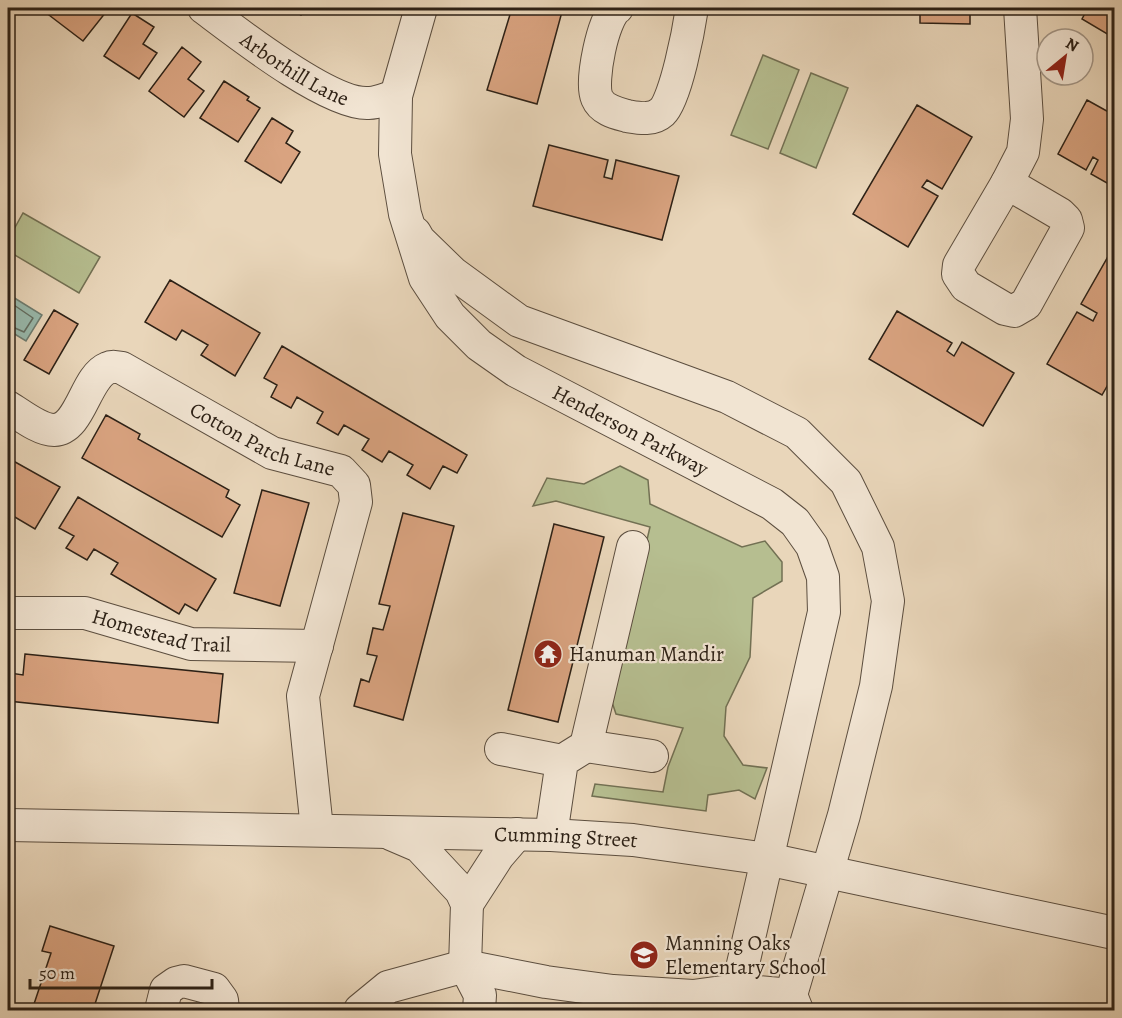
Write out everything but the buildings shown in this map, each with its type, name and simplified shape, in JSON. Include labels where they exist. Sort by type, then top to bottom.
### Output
[{"type":"street","name":"Arborhill Lane","points":[[204,8],[270,57],[342,97],[369,104],[396,96]]},
{"type":"street","name":"Henderson Parkway","points":[[421,8],[396,96],[395,154],[405,214],[425,278],[450,315],[479,345],[516,371],[772,504],[795,522],[812,546],[824,578],[824,612],[795,747],[732,1000]]},
{"type":"street","points":[[617,8],[612,11],[606,23],[594,85],[597,99],[603,106],[614,112],[642,119],[655,117],[663,111],[670,100],[692,8]]},
{"type":"street","points":[[1007,183],[1023,152],[1028,119],[1020,8]]},
{"type":"street","points":[[360,1011],[388,987],[465,966],[613,992],[794,1003],[876,686],[888,601],[878,547],[846,483],[797,433],[727,397],[519,321],[453,273],[419,240],[405,214]]},
{"type":"street","name":"Cotton Patch Lane","points":[[8,407],[42,427],[53,430],[62,428],[71,421],[99,373],[110,367],[122,368],[272,453],[341,471],[354,484],[356,502],[303,696],[317,829]]},
{"type":"street","points":[[551,835],[633,547]]},
{"type":"street","name":"Homestead Trail","points":[[8,613],[86,613],[191,644],[317,646]]},
{"type":"street","points":[[501,749],[652,756]]},
{"type":"street","name":"Cumming Street","points":[[8,825],[317,829],[551,835],[633,840],[767,859],[1114,933]]},
{"type":"street","points":[[384,831],[418,846],[461,891],[467,904],[465,966],[480,995],[478,1011]]},
{"type":"street","points":[[467,904],[498,856],[517,834]]},
{"type":"street","points":[[160,1011],[166,990],[184,981],[214,989],[222,1000],[223,1011]]},
{"type":"green space","points":[[763,55],[799,70],[768,149],[731,135]]},
{"type":"green space","points":[[811,73],[848,88],[816,168],[780,153]]},
{"type":"green space","points":[[23,213],[100,257],[79,293],[8,251],[8,240]]},
{"type":"green space","points":[[620,466],[648,480],[650,504],[742,547],[765,541],[782,562],[782,581],[753,598],[750,657],[726,707],[724,736],[743,765],[767,768],[755,799],[739,790],[708,795],[706,811],[592,796],[595,784],[663,792],[668,767],[683,728],[616,714],[610,696],[650,527],[556,501],[533,506],[547,478],[584,484]]},
{"type":"water","points":[[8,294],[42,315],[26,341],[8,330]]},
{"type":"place","name":"Hanuman Mandir","points":[[548,654]]},
{"type":"place","name":"Manning Oaks Elementary School","points":[[644,955]]}]
